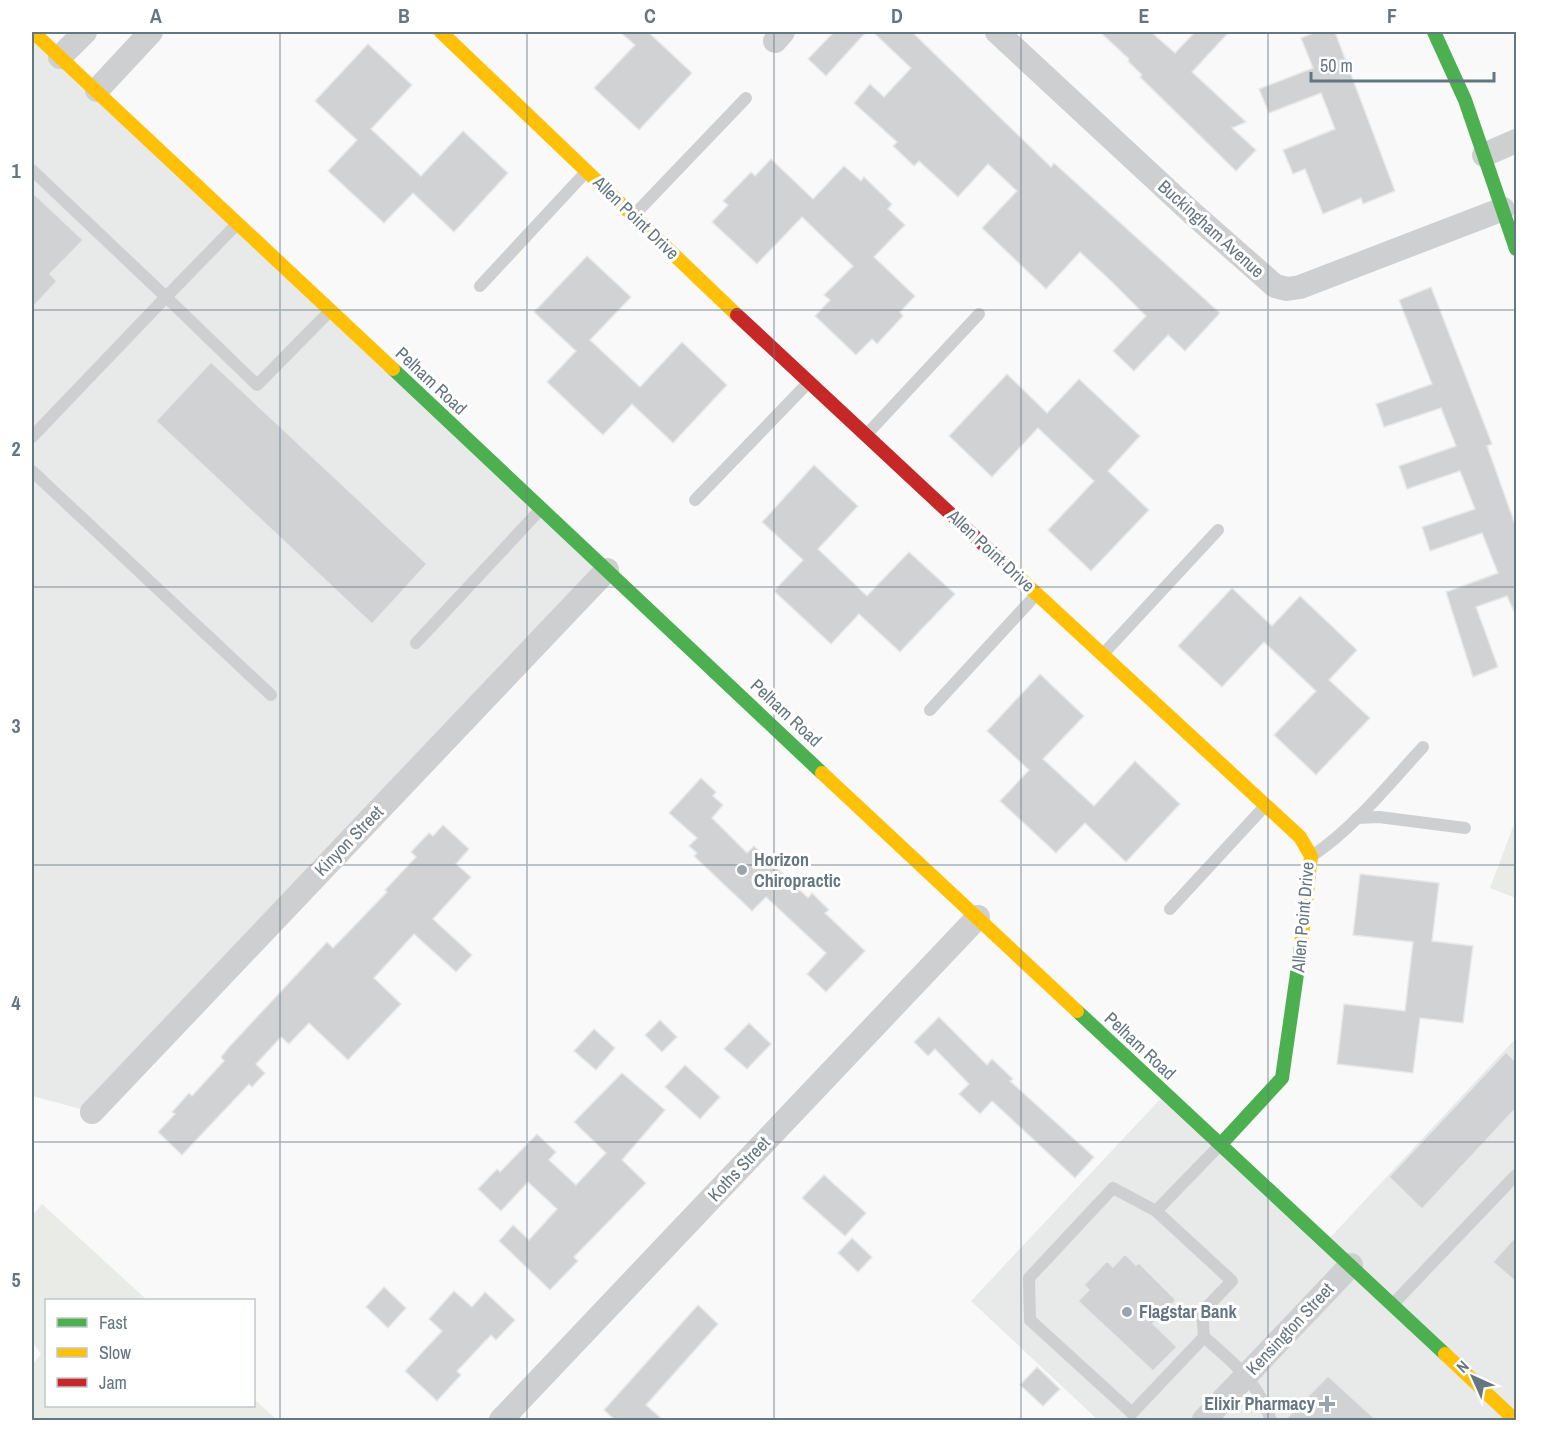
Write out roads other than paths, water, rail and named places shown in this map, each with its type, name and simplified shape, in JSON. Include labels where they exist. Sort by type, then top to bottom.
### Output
[{"type":"main road","name":"Pelham Road","points":[[33,32],[1351,1264],[1514,1420]]},
{"type":"main road","name":"Allen Point Drive","points":[[441,32],[808,383],[1300,837],[1311,856],[1297,987],[1282,1078],[1221,1143]]},
{"type":"main road","points":[[1434,32],[1465,100],[1516,249]]},
{"type":"street","points":[[60,57],[85,32]]},
{"type":"street","points":[[97,90],[151,32]]},
{"type":"street","name":"Buckingham Avenue","points":[[997,32],[1191,212],[1275,286],[1287,289],[1300,287],[1503,210]]},
{"type":"street","points":[[1484,155],[1516,141]]},
{"type":"street","name":"Kinyon Street","points":[[92,1112],[607,570]]},
{"type":"street","name":"Koths Street","points":[[501,1420],[978,917]]},
{"type":"street","name":"Kensington Street","points":[[1204,1420],[1351,1264]]},
{"type":"lane","points":[[634,216],[746,98]]},
{"type":"lane","points":[[32,170],[258,385],[330,311]]},
{"type":"lane","points":[[480,286],[587,171]]},
{"type":"lane","points":[[32,437],[237,224]]},
{"type":"lane","points":[[866,435],[979,314]]},
{"type":"lane","points":[[695,500],[808,383]]},
{"type":"lane","points":[[32,471],[271,695]]},
{"type":"lane","points":[[416,643],[541,509]]},
{"type":"lane","points":[[1103,654],[1218,530]]},
{"type":"lane","points":[[930,710],[1037,594]]},
{"type":"lane","points":[[1311,856],[1331,843],[1357,818],[1423,747]]},
{"type":"lane","points":[[1170,909],[1266,805]]},
{"type":"lane","points":[[1357,818],[1379,816],[1465,828]]},
{"type":"lane","points":[[1156,1211],[1221,1143]]},
{"type":"lane","points":[[1393,1304],[1516,1175]]},
{"type":"lane","points":[[1204,1337],[1132,1413],[1030,1320],[1029,1278],[1113,1188],[1156,1211],[1232,1281],[1202,1312],[1204,1337],[1247,1375],[1263,1400],[1270,1420]]},
{"type":"place","name":"Horizon Chiropractic","points":[[742,870]]},
{"type":"place","name":"Flagstar Bank","points":[[1127,1312]]},
{"type":"place","name":"Elixir Pharmacy","points":[[1327,1404]]}]
